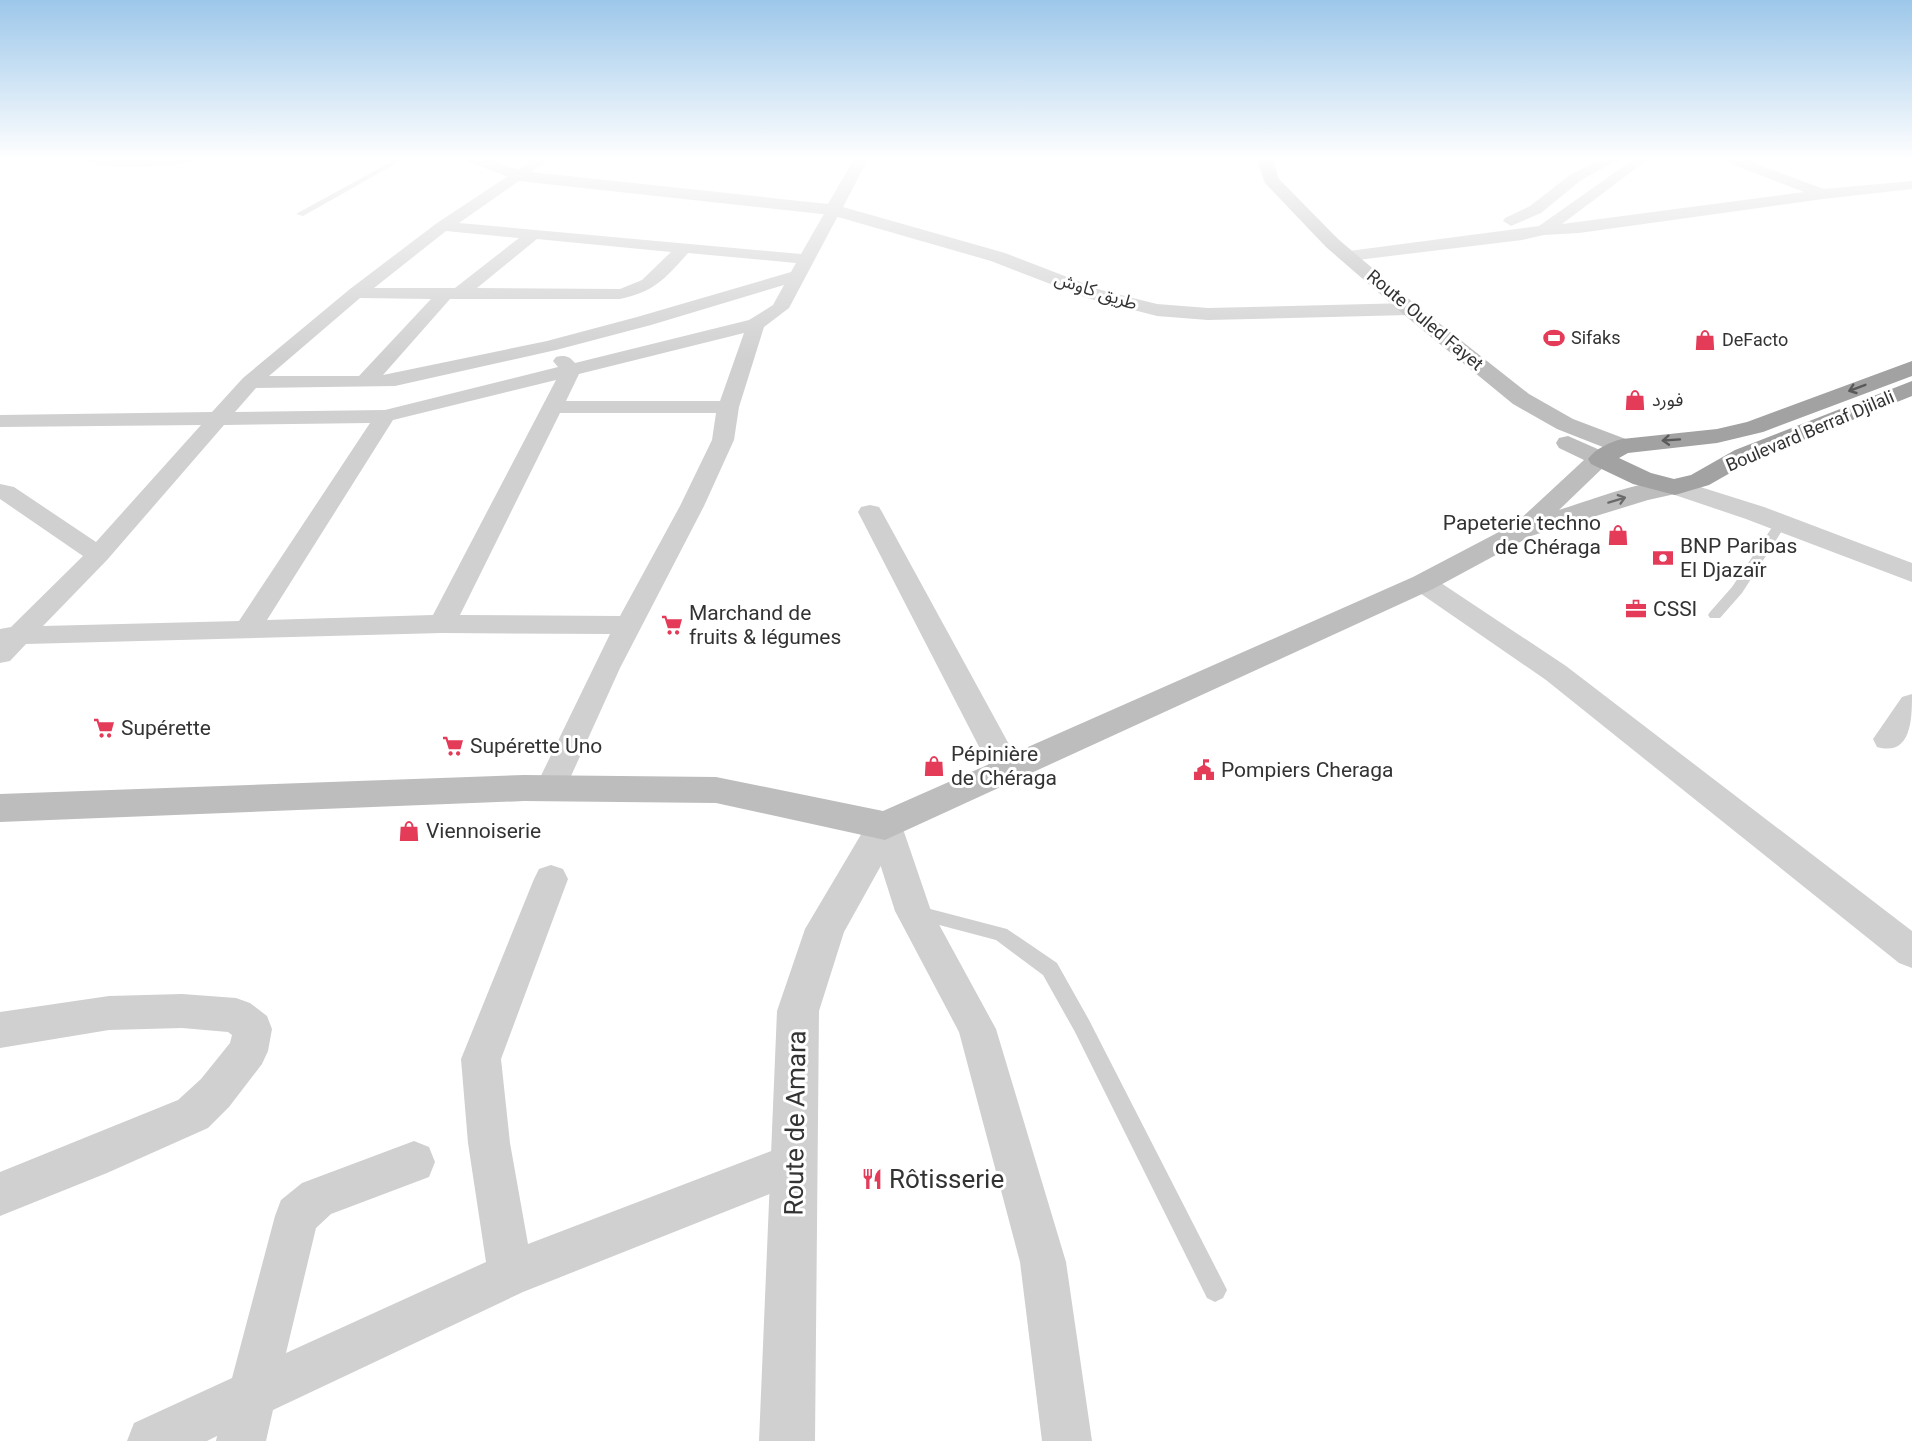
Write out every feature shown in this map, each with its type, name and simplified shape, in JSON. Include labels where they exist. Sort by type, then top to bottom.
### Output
[{"type":"highway","name":"Boulevard Berraf Djilali","points":[[1600,459],[1622,446],[1717,435],[1755,427],[1912,368]]},
{"type":"highway","name":"Boulevard Berraf Djilali","points":[[1675,487],[1700,480],[1744,455],[1912,388]]},
{"type":"highway","points":[[1600,459],[1634,476],[1675,487]]},
{"type":"main road","name":"Route Ouled Fayet","points":[[1316,226],[1409,309],[1521,399]]},
{"type":"main road","points":[[1521,399],[1565,424],[1622,446]]},
{"type":"main road","points":[[1521,399],[1533,415],[1555,435],[1600,459],[1521,530]]},
{"type":"main road","points":[[0,808],[551,788],[717,790],[885,826],[1423,583],[1521,530],[1643,493],[1675,487]]},
{"type":"street","points":[[6,642],[98,555],[250,382],[356,293],[443,226]]},
{"type":"street","points":[[445,226],[682,250],[802,267]]},
{"type":"street","points":[[0,421],[385,416],[756,324],[780,308],[824,226]]},
{"type":"street","name":"طريق كاوش","points":[[891,226],[998,256],[1094,294],[1157,310],[1209,314],[1409,309]]},
{"type":"street","points":[[1332,243],[1472,226]]},
{"type":"street","points":[[1544,230],[1550,226]]},
{"type":"street","points":[[1349,256],[1544,230],[1592,226]]},
{"type":"street","points":[[365,382],[452,294],[533,235]]},
{"type":"street","points":[[356,293],[620,294],[637,292],[647,287],[682,250]]},
{"type":"street","points":[[250,382],[395,380],[549,346],[644,321],[802,267]]},
{"type":"street","points":[[551,788],[628,625],[692,506],[723,440],[728,407],[756,324]]},
{"type":"street","points":[[549,346],[571,370]]},
{"type":"street","points":[[442,624],[571,370]]},
{"type":"street","points":[[552,407],[728,407]]},
{"type":"street","points":[[247,630],[385,416]]},
{"type":"street","points":[[1716,471],[1781,523]]},
{"type":"street","points":[[1675,487],[1728,503],[1912,573]]},
{"type":"street","points":[[0,491],[6,492],[98,555]]},
{"type":"street","points":[[870,512],[1007,770]]},
{"type":"street","points":[[1423,583],[1556,673],[1912,952]]},
{"type":"street","points":[[6,642],[247,630],[442,624],[628,625]]},
{"type":"street","points":[[1888,738],[1912,704]]},
{"type":"street","points":[[885,826],[913,911],[980,1040],[1043,1262],[1067,1441]]},
{"type":"street","name":"Route de Amara","points":[[787,1441],[798,1011],[825,929],[885,826]]},
{"type":"street","points":[[511,1274],[489,1143],[481,1059],[551,879]]},
{"type":"street","points":[[0,1194],[92,1158],[193,1114],[215,1093],[248,1051],[253,1029],[236,1015],[182,1011],[109,1013],[3,1028]]},
{"type":"street","points":[[241,1441],[297,1216],[317,1198],[414,1162]]},
{"type":"street","points":[[152,1441],[511,1274],[795,1163]]},
{"type":"lane","points":[[1716,615],[1737,590],[1781,523]]},
{"type":"lane","points":[[913,911],[1001,934],[1050,969],[1082,1026],[1215,1290]]},
{"type":"place","name":"Sifaks","points":[[1554,338]]},
{"type":"place","name":"DeFacto","points":[[1705,340]]},
{"type":"place","name":"فورد","points":[[1635,400]]},
{"type":"place","name":"Papeterie techno de Chéraga","points":[[1618,535]]},
{"type":"place","name":"BNP Paribas El Djazaïr","points":[[1663,558]]},
{"type":"place","name":"CSSI","points":[[1636,609]]},
{"type":"place","name":"Marchand de fruits & légumes","points":[[672,625]]},
{"type":"place","name":"Supérette","points":[[104,728]]},
{"type":"place","name":"Supérette Uno","points":[[453,746]]},
{"type":"place","name":"Pépinière de Chéraga","points":[[934,766]]},
{"type":"place","name":"Pompiers Cheraga","points":[[1204,770]]},
{"type":"place","name":"Viennoiserie","points":[[409,831]]},
{"type":"place","name":"Rôtisserie","points":[[872,1179]]}]
